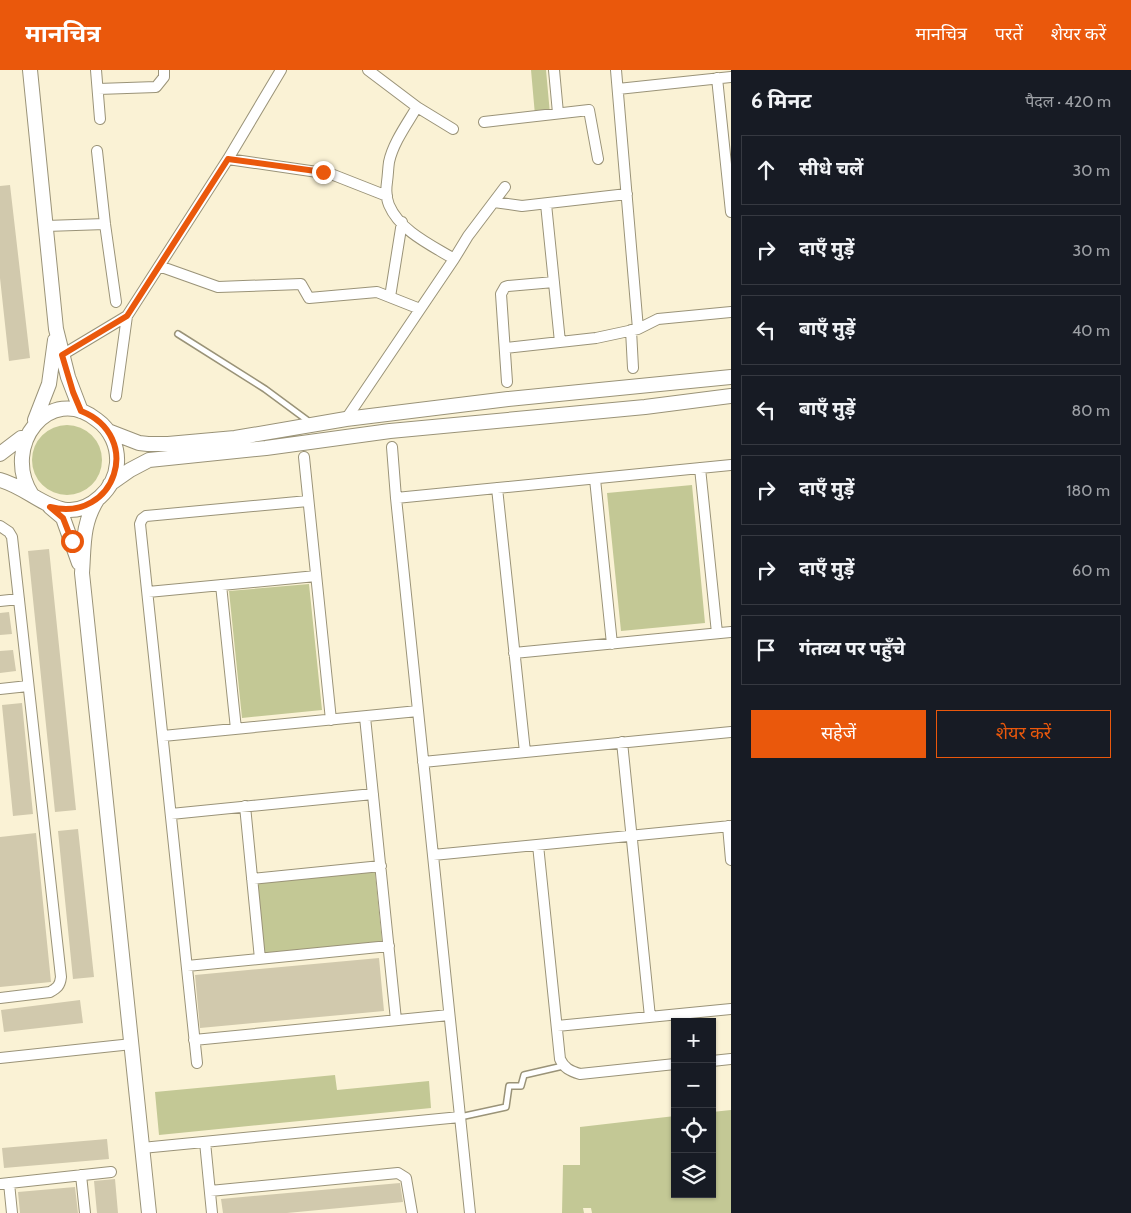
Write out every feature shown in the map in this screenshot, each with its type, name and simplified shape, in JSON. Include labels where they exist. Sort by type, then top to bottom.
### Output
[{"type":"main road","points":[[30,70],[56,329],[73,392],[81,411]]},
{"type":"main road","points":[[35,420],[50,384],[56,329]]},
{"type":"main road","points":[[108,431],[139,443],[168,444],[235,438],[346,419],[508,399],[731,377]]},
{"type":"main road","points":[[149,1213],[82,573],[86,522],[96,500],[110,484],[149,460],[266,448],[390,431],[654,406],[731,396]]},
{"type":"main road","points":[[32,495],[26,489],[18,472],[16,454],[21,437],[35,420],[57,410],[81,411],[96,419],[108,431],[117,454],[116,470],[110,484]]},
{"type":"main road","points":[[0,454],[21,437]]},
{"type":"main road","points":[[0,480],[17,485],[63,518],[82,573]]},
{"type":"main road","points":[[50,507],[66,510],[74,509],[96,500]]},
{"type":"street","points":[[96,70],[100,119]]},
{"type":"street","points":[[98,89],[156,87],[164,77],[164,70]]},
{"type":"street","points":[[116,396],[127,316],[228,159],[281,70]]},
{"type":"street","points":[[368,70],[417,107],[452,129]]},
{"type":"street","points":[[554,70],[558,113]]},
{"type":"street","points":[[616,70],[634,330],[633,368]]},
{"type":"street","points":[[618,89],[731,76]]},
{"type":"street","points":[[717,78],[731,212]]},
{"type":"street","points":[[417,107],[389,162],[386,188],[388,204],[402,222],[420,238],[454,259]]},
{"type":"street","points":[[484,122],[589,110],[598,159]]},
{"type":"street","points":[[97,151],[116,302]]},
{"type":"street","points":[[228,159],[331,174],[387,196]]},
{"type":"street","points":[[346,419],[468,236],[505,187]]},
{"type":"street","points":[[494,202],[522,206],[626,194]]},
{"type":"street","points":[[546,204],[560,342]]},
{"type":"street","points":[[390,297],[402,222]]},
{"type":"street","points":[[46,226],[105,224]]},
{"type":"street","points":[[159,266],[218,288],[301,284],[310,298],[377,292],[420,309]]},
{"type":"street","points":[[507,382],[502,291],[508,286],[554,282]]},
{"type":"street","points":[[505,348],[596,338],[634,330],[658,319],[731,312]]},
{"type":"street","points":[[62,355],[127,316]]},
{"type":"street","points":[[392,447],[470,1213]]},
{"type":"street","points":[[304,457],[331,720]]},
{"type":"street","points":[[396,498],[731,465]]},
{"type":"street","points":[[700,468],[717,633]]},
{"type":"street","points":[[595,478],[612,644]]},
{"type":"street","points":[[497,488],[524,752]]},
{"type":"street","points":[[197,1063],[140,524],[142,518],[146,516],[308,501]]},
{"type":"street","points":[[0,526],[9,532],[12,537],[61,977],[60,984],[50,992],[0,998]]},
{"type":"street","points":[[148,592],[316,576]]},
{"type":"street","points":[[221,585],[236,729]]},
{"type":"street","points":[[0,601],[19,599]]},
{"type":"street","points":[[514,653],[731,632]]},
{"type":"street","points":[[0,688],[28,686]]},
{"type":"street","points":[[163,736],[418,711]]},
{"type":"street","points":[[365,716],[396,1020]]},
{"type":"street","points":[[423,762],[731,732]]},
{"type":"street","points":[[622,742],[650,1017]]},
{"type":"street","points":[[171,814],[373,794]]},
{"type":"street","points":[[245,806],[260,959]]},
{"type":"street","points":[[433,855],[729,826],[731,860]]},
{"type":"street","points":[[538,845],[560,1059],[563,1066],[580,1074],[671,1064]]},
{"type":"street","points":[[252,879],[381,866]]},
{"type":"street","points":[[187,966],[389,946]]},
{"type":"street","points":[[557,1026],[731,1009]]},
{"type":"street","points":[[194,1040],[449,1015]]},
{"type":"street","points":[[0,1058],[132,1044]]},
{"type":"street","points":[[716,1061],[731,1059]]},
{"type":"street","points":[[142,1148],[460,1117]]},
{"type":"street","points":[[205,1142],[212,1213]]},
{"type":"street","points":[[12,1213],[4,1183],[110,1172]]},
{"type":"street","points":[[210,1191],[398,1173],[406,1178],[412,1213]]},
{"type":"street","points":[[81,1176],[85,1213]]},
{"type":"lane","points":[[178,334],[265,389],[314,424]]},
{"type":"lane","points":[[460,1117],[506,1107],[509,1086],[521,1086],[524,1075],[563,1066]]},
{"type":"green space","points":[[531,70],[546,70],[550,114],[535,115]]},
{"type":"green space","points":[[67,425],[80,428],[92,435],[99,447],[102,460],[99,473],[92,485],[80,492],[67,495],[54,492],[42,485],[35,473],[32,460],[35,447],[42,435],[54,428]]},
{"type":"green space","points":[[692,485],[705,623],[621,631],[607,493]]},
{"type":"green space","points":[[309,584],[322,710],[242,718],[229,591]]},
{"type":"green space","points":[[375,872],[382,942],[264,953],[257,883]]},
{"type":"green space","points":[[335,1075],[337,1090],[429,1081],[431,1108],[159,1135],[155,1092]]},
{"type":"green space","points":[[731,1110],[731,1213],[592,1213],[591,1208],[583,1208],[584,1213],[562,1213],[563,1165],[580,1165],[580,1127],[671,1116],[671,1198],[716,1198],[716,1112]]},
{"type":"building","points":[[10,185],[30,358],[9,361],[0,278],[0,186]]},
{"type":"building","points":[[49,549],[76,810],[55,812],[28,551]]},
{"type":"building","points":[[9,612],[12,634],[0,635],[0,613]]},
{"type":"building","points":[[13,650],[16,671],[0,673],[0,651]]},
{"type":"building","points":[[22,703],[33,814],[13,816],[2,705]]},
{"type":"building","points":[[78,829],[94,977],[73,979],[58,831]]},
{"type":"building","points":[[36,833],[51,982],[0,987],[0,837]]},
{"type":"building","points":[[379,958],[384,1011],[200,1028],[195,975]]},
{"type":"building","points":[[80,1000],[83,1023],[4,1032],[1,1010]]},
{"type":"building","points":[[107,1139],[109,1159],[4,1168],[2,1148]]},
{"type":"building","points":[[115,1179],[118,1213],[97,1213],[94,1181]]},
{"type":"building","points":[[400,1183],[403,1202],[287,1213],[223,1213],[221,1199]]},
{"type":"building","points":[[75,1187],[78,1213],[20,1213],[18,1192]]},
{"type":"route","points":[[72,541],[63,518],[50,507],[66,510],[74,509],[96,500],[104,493],[114,477],[117,454],[112,438],[103,424],[81,411],[68,378],[62,355],[127,316],[228,159],[323,172]]}]
